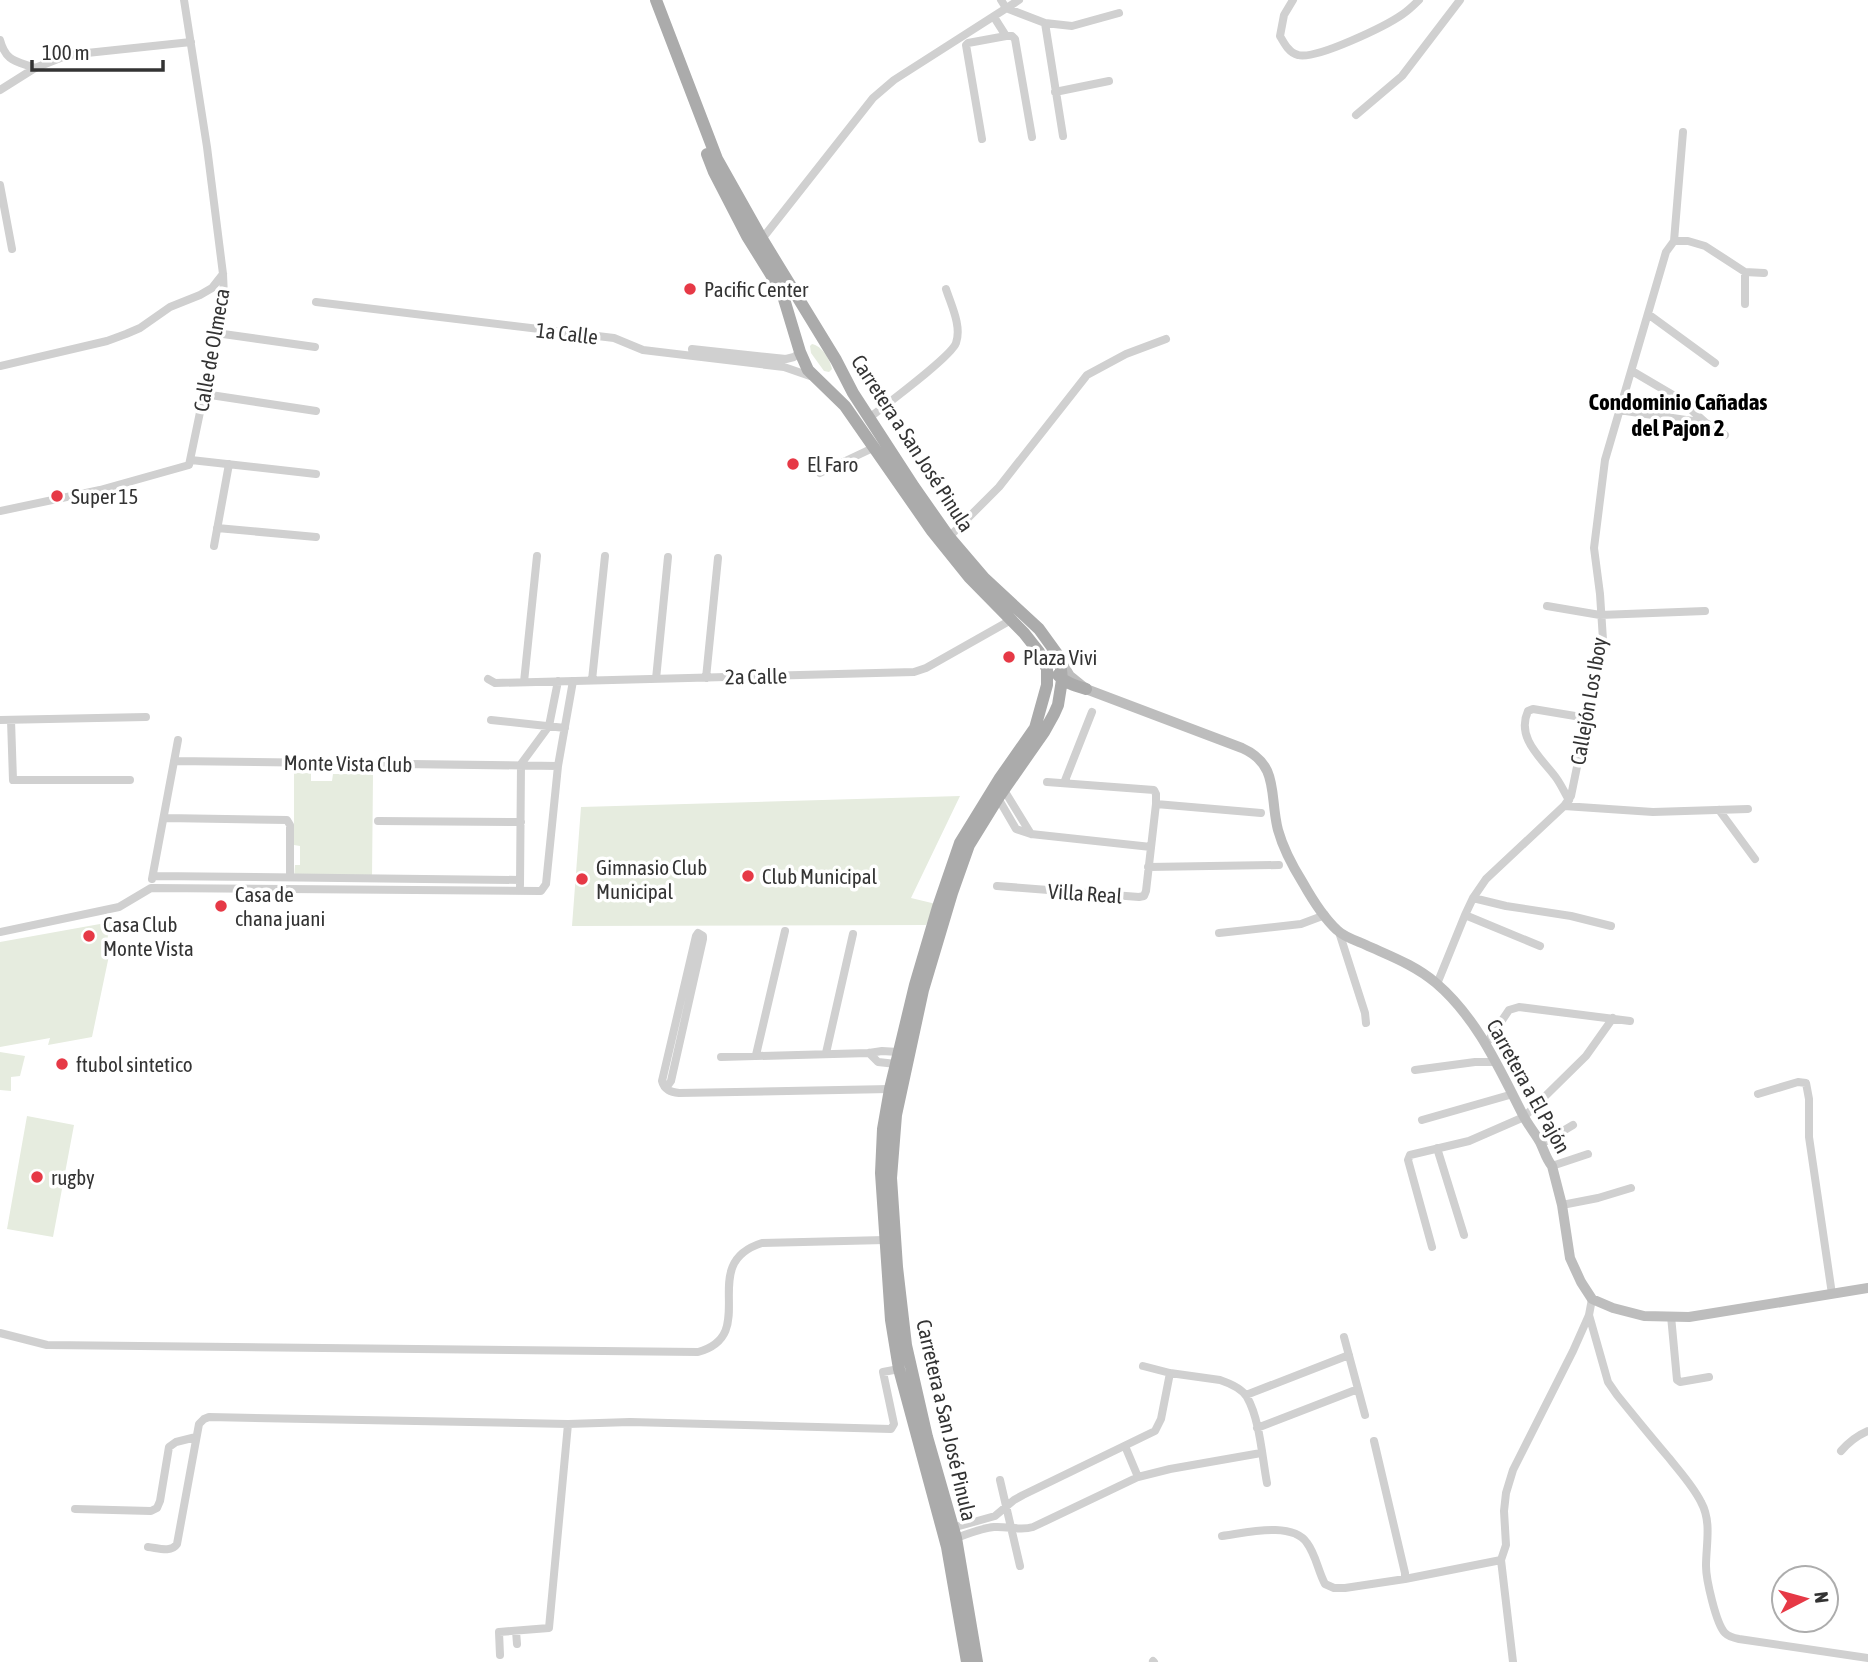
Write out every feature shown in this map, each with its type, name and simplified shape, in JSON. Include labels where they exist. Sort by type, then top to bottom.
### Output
[{"type":"main road","name":"Carretera a San José Pinula","points":[[648,0],[719,180],[747,236],[784,299],[805,364],[845,406],[932,531],[969,577],[1009,612],[1039,629],[1060,658],[1062,680],[1058,705],[1044,732],[969,845],[923,990],[896,1115],[891,1178],[906,1345],[927,1437],[954,1533],[976,1662]]},
{"type":"main road","name":"Carretera a San José Pinula","points":[[656,0],[717,159],[762,239],[869,418],[949,537],[984,578],[1042,657],[1047,669],[1047,685],[1035,728],[960,843],[938,907],[894,1060],[883,1129],[881,1173],[891,1320],[900,1369],[947,1547],[967,1662]]},
{"type":"main road","points":[[719,180],[725,184],[755,238],[762,239]]},
{"type":"main road","points":[[800,352],[808,338],[822,338]]},
{"type":"main road","points":[[815,377],[830,376],[838,363]]},
{"type":"main road","points":[[1024,633],[1035,637],[1043,646],[1062,680],[1085,689]]},
{"type":"street","name":"Calle de Olmeca","points":[[184,0],[224,297],[208,395],[191,460]]},
{"type":"street","points":[[762,239],[873,98],[894,80],[990,20],[1004,4],[1019,0]]},
{"type":"street","points":[[1293,0],[1283,15],[1280,36],[1290,51],[1307,56],[1321,53],[1388,23],[1404,14],[1419,0]]},
{"type":"street","points":[[1356,115],[1402,76],[1460,0]]},
{"type":"street","points":[[1004,4],[1045,23],[1072,26],[1118,13]]},
{"type":"street","points":[[990,20],[1001,37]]},
{"type":"street","points":[[1045,23],[1063,136]]},
{"type":"street","points":[[982,139],[966,45],[1012,36],[1015,39],[1032,137]]},
{"type":"street","points":[[0,40],[9,60],[34,68]]},
{"type":"street","points":[[0,90],[34,68],[68,55],[191,42]]},
{"type":"street","points":[[1055,92],[1109,81]]},
{"type":"street","name":"Callejón Los Iboy","points":[[1566,803],[1571,796],[1602,640],[1594,548],[1605,460],[1666,252],[1674,241],[1683,132]]},
{"type":"street","points":[[0,185],[3,226],[12,249]]},
{"type":"street","points":[[1674,241],[1688,241],[1705,246],[1745,272],[1765,273]]},
{"type":"street","points":[[1745,272],[1745,304]]},
{"type":"street","points":[[0,366],[107,341],[126,334],[140,328],[170,307],[212,288],[223,274]]},
{"type":"street","points":[[869,418],[919,379],[954,347],[957,328],[946,289]]},
{"type":"street","name":"1a Calle","points":[[316,302],[614,338],[643,350],[784,367],[815,377]]},
{"type":"street","points":[[1648,314],[1715,363]]},
{"type":"street","points":[[216,333],[315,348]]},
{"type":"street","points":[[949,537],[999,487],[1087,375],[1126,354],[1166,339]]},
{"type":"street","points":[[692,349],[786,359],[800,352]]},
{"type":"street","points":[[1632,371],[1678,398],[1706,423],[1725,435]]},
{"type":"street","points":[[208,395],[316,411]]},
{"type":"street","points":[[1619,410],[1706,423]]},
{"type":"street","points":[[820,474],[874,447]]},
{"type":"street","points":[[0,511],[100,490],[189,465],[191,460],[316,474]]},
{"type":"street","points":[[214,546],[229,464]]},
{"type":"street","points":[[217,528],[316,537]]},
{"type":"street","points":[[524,682],[537,556]]},
{"type":"street","points":[[592,680],[606,556]]},
{"type":"street","points":[[656,679],[668,557]]},
{"type":"street","points":[[706,678],[718,558]]},
{"type":"street","points":[[1547,606],[1600,615],[1705,611]]},
{"type":"street","name":"2a Calle","points":[[488,679],[495,683],[914,672],[926,668],[1009,612]]},
{"type":"street","name":"Carretera a El Pajón","points":[[1060,658],[1070,676],[1085,689],[1242,748],[1260,758],[1269,773],[1274,815],[1282,842],[1302,882],[1325,915],[1339,932],[1406,963],[1437,984],[1469,1019],[1486,1044],[1552,1166],[1562,1205],[1570,1258],[1592,1298]]},
{"type":"street","points":[[520,892],[521,764],[549,726],[558,681]]},
{"type":"street","points":[[0,932],[119,907],[151,888],[539,892],[545,886],[558,766],[573,681]]},
{"type":"street","points":[[1058,705],[1069,693],[1085,689]]},
{"type":"street","points":[[1566,803],[1556,776],[1540,759],[1527,739],[1525,719],[1528,711],[1534,709],[1587,718]]},
{"type":"street","points":[[1064,783],[1092,712]]},
{"type":"street","points":[[0,720],[146,717]]},
{"type":"street","points":[[11,720],[13,780],[130,780]]},
{"type":"street","points":[[491,720],[565,729]]},
{"type":"street","points":[[151,888],[178,740]]},
{"type":"street","name":"Monte Vista Club","points":[[174,761],[558,766]]},
{"type":"street","points":[[1047,782],[1154,790],[1156,804],[1261,813]]},
{"type":"street","points":[[1001,794],[1016,829],[1031,834],[1151,847]]},
{"type":"street","points":[[1437,984],[1465,915],[1486,879],[1566,803],[1653,812],[1748,809]]},
{"type":"street","name":"Villa Real","points":[[997,886],[1144,896],[1156,804]]},
{"type":"street","points":[[1719,810],[1755,859]]},
{"type":"street","points":[[165,818],[285,819],[290,825],[290,877]]},
{"type":"street","points":[[378,821],[522,822]]},
{"type":"street","name":"Villa Real","points":[[1149,867],[1279,865]]},
{"type":"street","points":[[153,876],[520,880]]},
{"type":"street","points":[[371,891],[372,879]]},
{"type":"street","points":[[1473,898],[1611,926]]},
{"type":"street","points":[[1219,933],[1301,924],[1325,915]]},
{"type":"street","points":[[1465,915],[1540,946]]},
{"type":"street","points":[[756,1055],[785,931]]},
{"type":"street","points":[[1339,932],[1366,1023]]},
{"type":"street","points":[[689,986],[703,939],[701,934],[696,936],[671,1081],[666,1088],[679,1093],[890,1089]]},
{"type":"street","points":[[826,1053],[853,934]]},
{"type":"street","points":[[1486,1044],[1513,1008],[1630,1021]]},
{"type":"street","points":[[1432,1247],[1408,1160],[1410,1155],[1469,1141],[1524,1117],[1586,1056],[1613,1018]]},
{"type":"street","points":[[721,1056],[882,1051],[894,1060]]},
{"type":"street","points":[[869,1053],[878,1062],[894,1060]]},
{"type":"street","points":[[1415,1070],[1496,1062]]},
{"type":"street","points":[[1758,1094],[1798,1082],[1807,1083],[1809,1137],[1832,1294]]},
{"type":"street","points":[[1422,1120],[1513,1094]]},
{"type":"street","points":[[1541,1144],[1573,1125]]},
{"type":"street","points":[[1437,1148],[1464,1235]]},
{"type":"street","points":[[1552,1166],[1588,1154]]},
{"type":"street","points":[[1562,1205],[1631,1188]]},
{"type":"street","points":[[0,1333],[47,1345],[698,1352],[719,1341],[726,1329],[730,1271],[738,1255],[748,1247],[762,1242],[885,1240]]},
{"type":"street","points":[[1513,1662],[1501,1560],[1506,1545],[1506,1493],[1513,1470],[1589,1315],[1592,1298],[1644,1316],[1671,1317],[1706,1315],[1868,1288]]},
{"type":"street","points":[[1589,1315],[1608,1382],[1691,1485],[1702,1503],[1707,1528],[1708,1586],[1720,1627],[1731,1637],[1739,1639],[1868,1658]]},
{"type":"street","points":[[1671,1317],[1677,1380],[1680,1382],[1709,1377]]},
{"type":"street","points":[[1344,1336],[1365,1415]]},
{"type":"street","points":[[1246,1395],[1349,1355]]},
{"type":"street","points":[[1143,1366],[1220,1380],[1246,1395],[1257,1428],[1267,1483]]},
{"type":"street","points":[[148,1547],[169,1550],[177,1544],[199,1423],[209,1417],[568,1424],[630,1422],[891,1429],[894,1424],[883,1372],[900,1369]]},
{"type":"street","points":[[954,1533],[995,1516],[1023,1495],[1149,1435],[1159,1425],[1170,1373]]},
{"type":"street","points":[[1257,1428],[1358,1389]]},
{"type":"street","points":[[500,1655],[499,1632],[549,1628],[568,1424]]},
{"type":"street","points":[[1841,1451],[1858,1435],[1868,1431]]},
{"type":"street","points":[[75,1509],[151,1511],[157,1508],[169,1447],[176,1442],[196,1437]]},
{"type":"street","points":[[1374,1441],[1405,1579]]},
{"type":"street","points":[[1125,1446],[1138,1477]]},
{"type":"street","points":[[954,1533],[989,1527],[1025,1530],[1138,1477],[1261,1453]]},
{"type":"street","points":[[1000,1480],[1020,1566]]},
{"type":"street","points":[[1222,1536],[1282,1530],[1296,1533],[1311,1549],[1325,1584],[1334,1588],[1405,1579],[1501,1560]]},
{"type":"street","points":[[516,1631],[517,1644]]},
{"type":"shaded area","points":[[812,344],[819,347],[827,357],[832,369],[829,372],[824,371],[811,353]]},
{"type":"shaded area","points":[[294,773],[311,773],[311,781],[332,781],[333,774],[373,774],[372,879],[294,879],[295,865],[300,865],[300,846],[294,845]]},
{"type":"shaded area","name":"Club Municipal","points":[[960,796],[911,898],[936,904],[926,925],[572,926],[581,807]]},
{"type":"shaded area","points":[[111,922],[104,954],[111,946],[92,1037],[48,1045],[50,1038],[0,1047],[0,942]]},
{"type":"shaded area","points":[[0,1052],[25,1056],[20,1076],[11,1077],[11,1091],[0,1090]]},
{"type":"shaded area","points":[[27,1116],[74,1125],[53,1237],[7,1229]]},
{"type":"place","name":"Pacific Center","points":[[690,289]]},
{"type":"place","name":"El Faro","points":[[793,464]]},
{"type":"place","name":"Super 15","points":[[57,496]]},
{"type":"place","name":"Plaza Vivi","points":[[1009,657]]},
{"type":"place","name":"Club Municipal","points":[[748,876]]},
{"type":"place","name":"Gimnasio Club Municipal","points":[[582,879]]},
{"type":"place","name":"Casa de chana juani","points":[[221,906]]},
{"type":"place","name":"Casa Club Monte Vista","points":[[89,936]]},
{"type":"place","name":"ftubol sintetico","points":[[62,1064]]},
{"type":"place","name":"rugby","points":[[37,1177]]},
{"type":"district","name":"Condominio Cañadas del Pajon 2","points":[[1678,415]]}]
